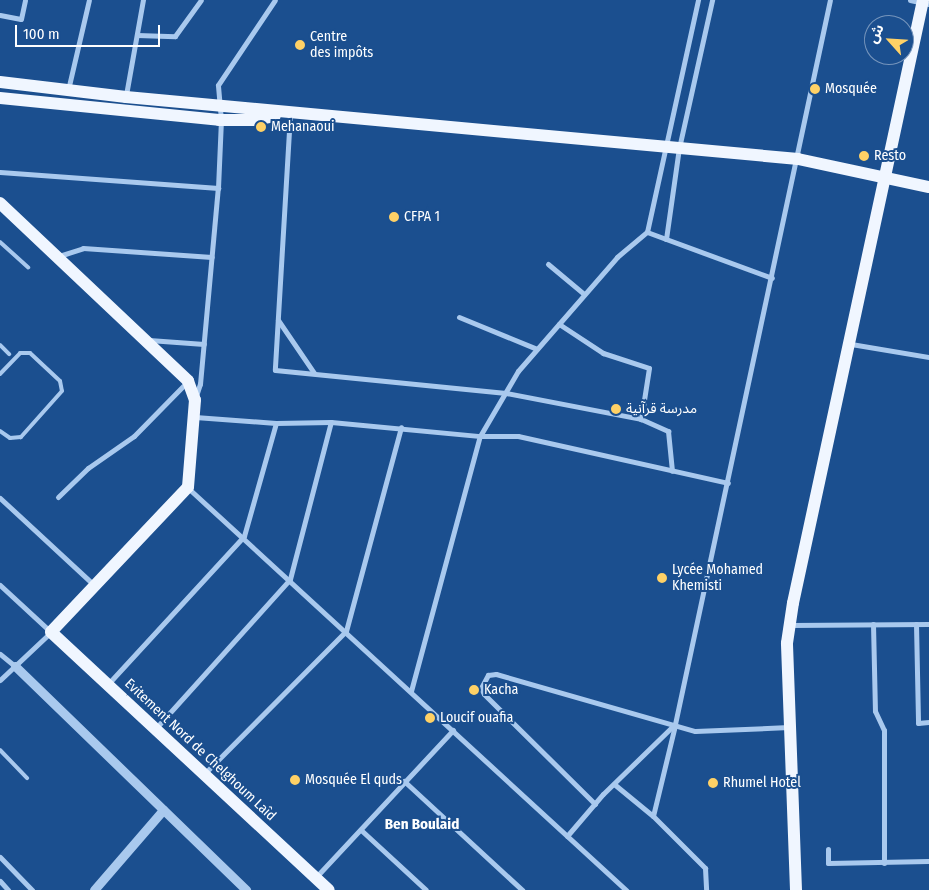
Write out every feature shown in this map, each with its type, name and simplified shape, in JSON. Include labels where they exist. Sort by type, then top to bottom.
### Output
[{"type":"main road","points":[[796,890],[787,643],[921,2]]},
{"type":"main road","points":[[0,82],[126,97],[290,113],[798,159],[929,187]]},
{"type":"main road","points":[[0,98],[221,120],[253,120],[290,113]]},
{"type":"main road","points":[[1,206],[58,256],[188,381],[194,400],[188,487],[51,632]]},
{"type":"main road","name":"Evitement Nord de Chelghoum Laîd","points":[[51,632],[205,773],[328,890]]},
{"type":"street","points":[[0,15],[21,19],[25,0]]},
{"type":"street","points":[[68,90],[89,0]]},
{"type":"street","points":[[126,97],[143,0]]},
{"type":"street","points":[[137,35],[175,36],[201,0]]},
{"type":"street","points":[[194,400],[200,384],[218,188],[221,106],[218,85],[275,0]]},
{"type":"street","points":[[666,239],[673,148],[698,0]]},
{"type":"street","points":[[412,691],[480,436],[518,371],[617,257],[647,232],[673,148],[712,0]]},
{"type":"street","points":[[653,816],[728,482],[798,159],[830,0]]},
{"type":"street","points":[[290,113],[275,370],[506,393],[641,419],[668,431],[672,471]]},
{"type":"street","points":[[0,172],[218,188]]},
{"type":"street","points":[[647,232],[772,278]]},
{"type":"street","points":[[58,256],[83,248],[212,257]]},
{"type":"street","points":[[548,264],[584,294]]},
{"type":"street","points":[[460,317],[537,349]]},
{"type":"street","points":[[277,320],[314,373]]},
{"type":"street","points":[[559,324],[603,354],[648,368],[641,419]]},
{"type":"street","points":[[146,340],[204,344]]},
{"type":"street","points":[[849,343],[929,357]]},
{"type":"street","points":[[58,497],[88,468],[134,436],[188,381]]},
{"type":"street","points":[[194,417],[276,424],[331,422],[401,427],[480,436],[518,436],[728,482]]},
{"type":"street","points":[[155,728],[290,579],[331,422]]},
{"type":"street","points":[[107,684],[244,536],[276,424]]},
{"type":"street","points":[[205,773],[346,631],[401,427]]},
{"type":"street","points":[[188,487],[412,691],[567,836],[619,888],[626,890]]},
{"type":"street","points":[[0,498],[95,586]]},
{"type":"street","points":[[0,585],[51,632],[0,680]]},
{"type":"street","points":[[873,624],[876,711],[884,730],[884,863]]},
{"type":"street","points":[[916,624],[918,722],[929,722]]},
{"type":"street","points":[[790,625],[929,624]]},
{"type":"street","points":[[0,654],[15,666],[246,890]]},
{"type":"street","points":[[595,804],[484,694],[481,688],[488,675],[496,674],[695,731],[789,727]]},
{"type":"street","points":[[567,836],[614,784],[675,724]]},
{"type":"street","points":[[316,878],[452,730]]},
{"type":"street","points":[[404,782],[522,890]]},
{"type":"street","points":[[614,784],[653,816],[705,868],[706,890]]},
{"type":"street","points":[[94,890],[163,810]]},
{"type":"street","points":[[361,830],[426,890]]},
{"type":"street","points":[[828,849],[828,863],[929,861]]},
{"type":"street","points":[[0,857],[32,890]]},
{"type":"street","points":[[0,881],[8,890]]},
{"type":"lane","points":[[0,242],[28,266]]},
{"type":"lane","points":[[0,345],[9,354]]},
{"type":"lane","points":[[0,374],[20,353],[30,353],[60,380],[62,391],[21,437],[10,438],[0,431]]},
{"type":"lane","points":[[0,750],[27,778]]},
{"type":"place","name":"Centre des impôts","points":[[300,45]]},
{"type":"place","name":"Mosquée","points":[[815,89]]},
{"type":"place","name":"Mehanaoui","points":[[261,127]]},
{"type":"place","name":"Resto","points":[[864,156]]},
{"type":"place","name":"CFPA 1","points":[[394,217]]},
{"type":"place","name":"مدرسة قرآنية","points":[[616,409]]},
{"type":"place","name":"Lycée Mohamed Khemisti","points":[[662,578]]},
{"type":"place","name":"Kacha","points":[[474,690]]},
{"type":"place","name":"Loucif ouafia","points":[[430,718]]},
{"type":"place","name":"Mosquée El quds","points":[[295,780]]},
{"type":"place","name":"Rhumel Hotel","points":[[713,783]]},
{"type":"district","name":"Ben Boulaid","points":[[422,825]]}]
